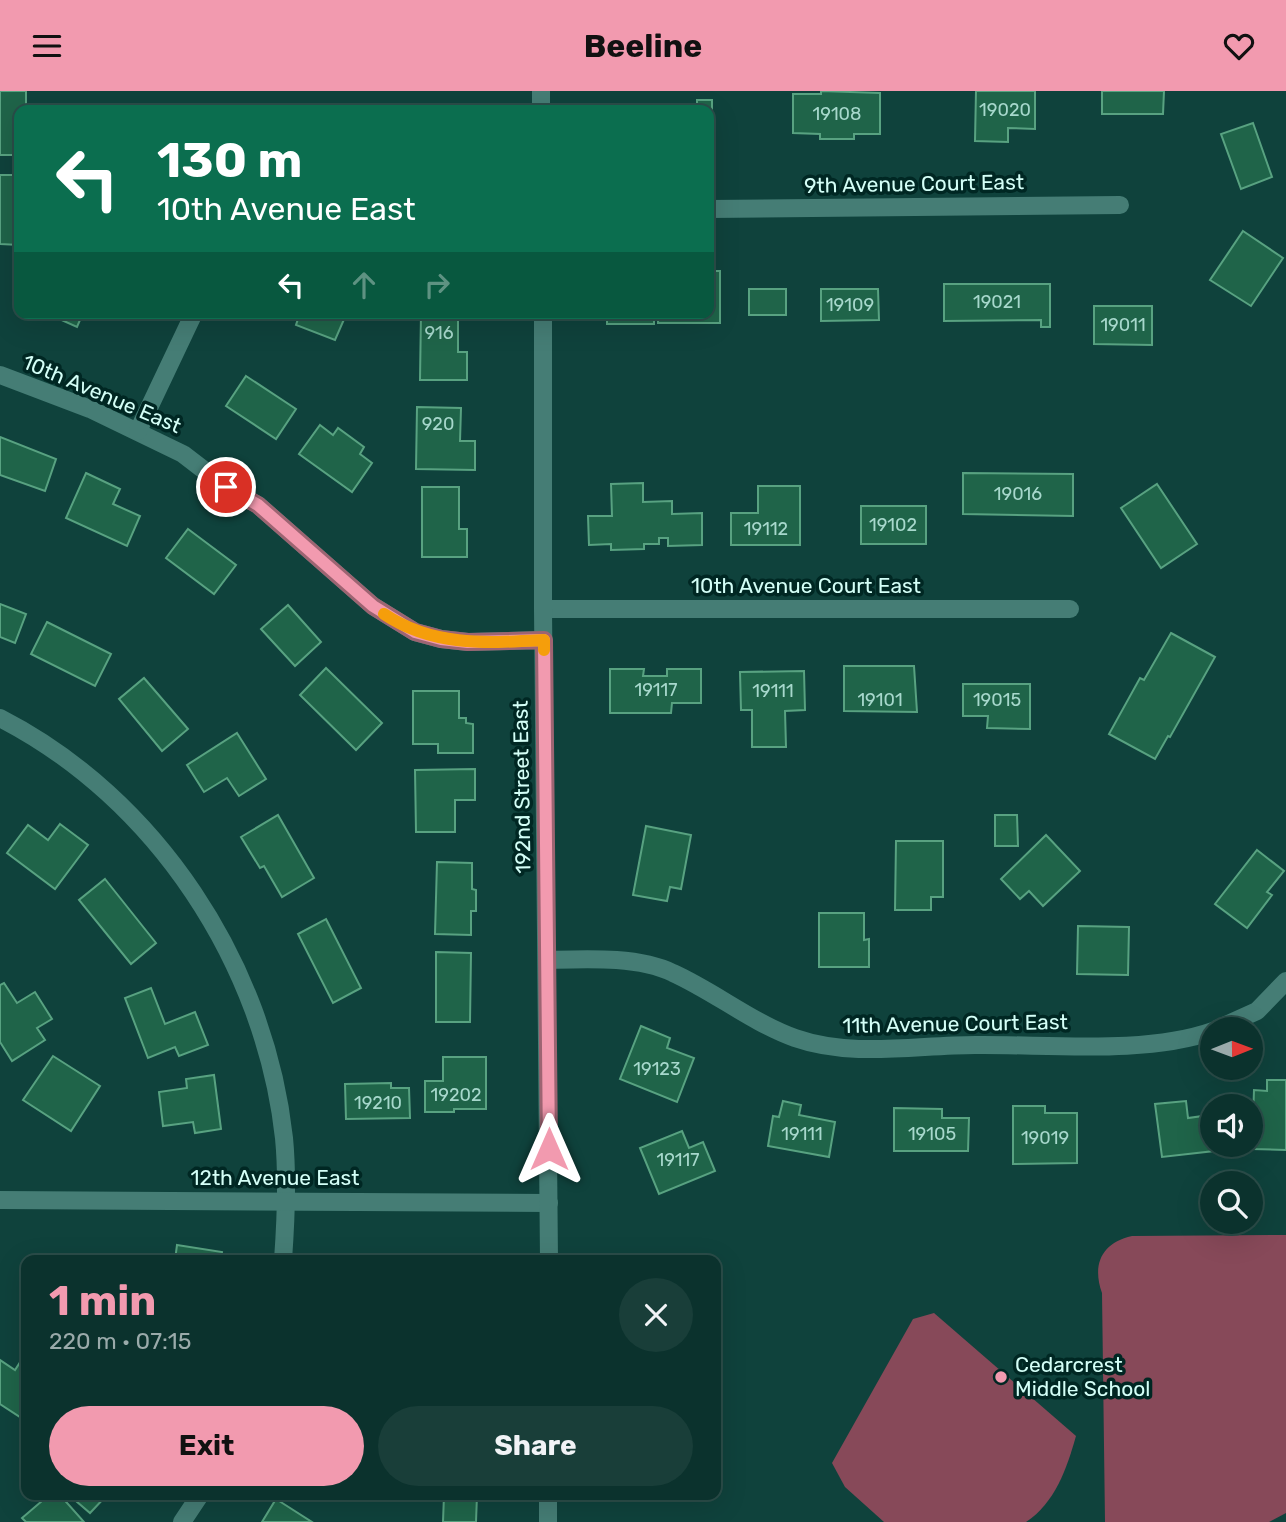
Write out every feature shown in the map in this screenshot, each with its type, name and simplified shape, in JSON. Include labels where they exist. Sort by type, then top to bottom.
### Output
[{"type":"street","name":"9th Avenue Court East","points":[[714,209],[1120,205]]},
{"type":"street","points":[[138,431],[191,319]]},
{"type":"street","name":"192nd Street East","points":[[543,319],[549,1255]]},
{"type":"street","name":"10th Avenue East","points":[[0,375],[90,409],[183,454],[226,487],[258,505],[373,606],[415,632],[468,642],[544,640]]},
{"type":"street","name":"10th Avenue Court East","points":[[543,609],[1070,609]]},
{"type":"street","points":[[0,718],[70,762],[118,803],[162,849],[199,901],[230,956],[255,1014],[273,1075],[284,1137],[287,1201],[284,1255]]},
{"type":"street","name":"11th Avenue Court East","points":[[547,960],[602,959],[650,965],[672,972],[775,1028],[831,1048],[1110,1045],[1157,1043],[1200,1035]]},
{"type":"street","name":"11th Avenue Court East","points":[[1244,1017],[1257,1011],[1286,981]]},
{"type":"street","name":"12th Avenue East","points":[[0,1201],[549,1203]]},
{"type":"street","points":[[182,1522],[197,1500]]},
{"type":"street","points":[[548,1500],[548,1522]]},
{"type":"shaded area","points":[[1286,1235],[1286,1513],[1269,1522],[1105,1522],[1102,1293],[1098,1273],[1106,1250],[1121,1239],[1132,1236]]},
{"type":"shaded area","points":[[934,1313],[1076,1436],[1064,1472],[1052,1495],[1026,1522],[884,1522],[845,1487],[832,1463],[913,1319]]},
{"type":"building","points":[[0,91],[26,91],[26,105],[14,105],[14,155],[0,155]]},
{"type":"building","points":[[821,91],[880,93],[880,134],[854,134],[854,139],[820,139],[820,134],[793,133],[793,94],[821,94]]},
{"type":"building","points":[[976,91],[1035,91],[1035,129],[1008,128],[1008,142],[975,141]]},
{"type":"building","points":[[1102,91],[1164,91],[1163,114],[1102,114]]},
{"type":"building","points":[[697,100],[712,100],[712,105],[652,105],[652,104],[697,104]]},
{"type":"building","points":[[1253,123],[1272,177],[1241,189],[1221,134]]},
{"type":"building","points":[[0,175],[14,175],[14,245],[0,244]]},
{"type":"building","points":[[1243,231],[1283,258],[1251,306],[1210,280]]},
{"type":"building","points":[[714,271],[720,271],[720,323],[658,323],[658,319],[714,319]]},
{"type":"building","points":[[944,284],[1050,284],[1050,327],[1041,327],[1041,320],[944,321]]},
{"type":"building","points":[[749,289],[786,289],[786,315],[749,315]]},
{"type":"building","points":[[821,289],[878,289],[879,320],[821,321]]},
{"type":"building","points":[[1094,306],[1152,306],[1152,345],[1094,344]]},
{"type":"building","points":[[59,319],[80,319],[77,327]]},
{"type":"building","points":[[298,319],[344,319],[335,340],[296,325]]},
{"type":"building","points":[[421,319],[458,319],[458,352],[467,352],[467,380],[420,380]]},
{"type":"building","points":[[607,319],[654,319],[654,324],[607,324]]},
{"type":"building","points":[[246,376],[296,409],[276,439],[226,406]]},
{"type":"building","points":[[417,407],[461,408],[460,441],[475,441],[475,470],[416,469]]},
{"type":"building","points":[[320,425],[333,435],[338,428],[364,447],[360,454],[372,463],[352,492],[299,454]]},
{"type":"building","points":[[0,437],[56,459],[45,491],[0,475]]},
{"type":"building","points":[[86,473],[120,489],[113,504],[140,516],[127,546],[66,518]]},
{"type":"building","points":[[963,473],[1073,474],[1073,516],[963,514]]},
{"type":"building","points":[[643,483],[643,502],[672,501],[672,514],[702,513],[702,545],[668,546],[668,538],[659,538],[659,544],[644,544],[644,549],[611,550],[611,544],[589,545],[588,516],[612,516],[611,484]]},
{"type":"building","points":[[1157,484],[1197,544],[1161,568],[1121,508]]},
{"type":"building","points":[[758,486],[800,486],[800,545],[731,545],[731,513],[758,513]]},
{"type":"building","points":[[422,487],[459,487],[459,529],[467,529],[467,557],[422,557]]},
{"type":"building","points":[[861,506],[926,506],[926,544],[861,544]]},
{"type":"building","points":[[188,529],[236,565],[214,594],[166,558]]},
{"type":"building","points":[[0,604],[26,614],[15,643],[0,637]]},
{"type":"building","points":[[288,605],[321,642],[295,666],[261,629]]},
{"type":"building","points":[[47,622],[111,654],[95,686],[31,654]]},
{"type":"building","points":[[1171,633],[1215,657],[1155,759],[1109,734],[1140,678],[1144,680]]},
{"type":"building","points":[[844,666],[914,666],[917,712],[844,711]]},
{"type":"building","points":[[326,668],[382,723],[356,750],[300,695]]},
{"type":"building","points":[[610,669],[644,669],[643,676],[667,676],[667,669],[701,669],[701,703],[672,703],[671,713],[610,713]]},
{"type":"building","points":[[804,671],[805,710],[785,711],[786,747],[752,747],[752,710],[741,710],[740,672]]},
{"type":"building","points":[[144,678],[188,729],[162,751],[119,699]]},
{"type":"building","points":[[963,684],[1030,684],[1030,729],[987,728],[988,716],[963,716]]},
{"type":"building","points":[[413,691],[459,691],[459,718],[466,718],[466,723],[473,724],[473,753],[438,753],[438,744],[413,744]]},
{"type":"building","points":[[237,733],[266,779],[239,796],[227,778],[204,792],[187,765]]},
{"type":"building","points":[[475,769],[475,800],[455,800],[455,832],[416,832],[415,770]]},
{"type":"building","points":[[278,815],[314,878],[282,897],[264,866],[260,868],[241,837]]},
{"type":"building","points":[[995,815],[1017,815],[1018,846],[995,846]]},
{"type":"building","points":[[60,824],[88,845],[55,889],[7,853],[28,825],[48,840]]},
{"type":"building","points":[[646,826],[691,835],[681,889],[670,887],[667,901],[633,895]]},
{"type":"building","points":[[1046,835],[1080,871],[1043,906],[1029,891],[1020,899],[1001,879]]},
{"type":"building","points":[[896,841],[943,841],[943,897],[931,897],[931,910],[895,910]]},
{"type":"building","points":[[1257,850],[1284,871],[1267,892],[1272,895],[1247,928],[1215,904]]},
{"type":"building","points":[[437,862],[472,863],[472,889],[476,890],[476,911],[471,911],[471,935],[435,934]]},
{"type":"building","points":[[105,879],[156,943],[131,964],[79,900]]},
{"type":"building","points":[[819,913],[864,913],[864,940],[869,939],[869,967],[819,967]]},
{"type":"building","points":[[326,919],[361,988],[333,1003],[298,934]]},
{"type":"building","points":[[1078,926],[1129,927],[1128,975],[1077,974]]},
{"type":"building","points":[[436,952],[471,953],[470,1022],[436,1022]]},
{"type":"building","points":[[4,983],[17,1003],[35,992],[52,1019],[37,1028],[45,1040],[12,1061],[0,1042],[0,985]]},
{"type":"building","points":[[151,988],[165,1024],[195,1012],[208,1045],[179,1056],[175,1047],[148,1058],[125,998]]},
{"type":"building","points":[[641,1026],[670,1038],[667,1048],[694,1058],[677,1102],[620,1079]]},
{"type":"building","points":[[53,1056],[100,1086],[71,1131],[23,1100]]},
{"type":"building","points":[[443,1057],[486,1057],[486,1109],[425,1112],[425,1081],[443,1081]]},
{"type":"building","points":[[214,1075],[221,1129],[195,1133],[193,1122],[163,1126],[159,1092],[187,1088],[186,1079]]},
{"type":"building","points":[[1267,1080],[1286,1080],[1286,1150],[1263,1149],[1263,1094],[1254,1094],[1254,1090],[1267,1091]]},
{"type":"building","points":[[391,1083],[391,1088],[409,1088],[410,1118],[346,1119],[345,1084]]},
{"type":"building","points":[[783,1101],[801,1105],[799,1115],[835,1122],[829,1157],[768,1146],[773,1116],[779,1117]]},
{"type":"building","points":[[1186,1101],[1188,1118],[1200,1116],[1200,1153],[1162,1157],[1155,1104]]},
{"type":"building","points":[[1013,1106],[1045,1106],[1045,1113],[1077,1113],[1077,1163],[1013,1164]]},
{"type":"building","points":[[894,1108],[942,1109],[942,1118],[969,1118],[968,1151],[894,1151]]},
{"type":"building","points":[[682,1131],[689,1148],[703,1142],[715,1171],[659,1194],[640,1148]]},
{"type":"building","points":[[177,1245],[222,1252],[222,1255],[176,1255]]},
{"type":"building","points":[[0,1360],[15,1370],[21,1361],[20,1417],[0,1404]]},
{"type":"building","points":[[43,1500],[64,1500],[84,1522],[26,1522],[22,1518]]},
{"type":"building","points":[[75,1500],[102,1500],[90,1513]]},
{"type":"building","points":[[278,1500],[312,1522],[262,1522]]},
{"type":"building","points":[[444,1500],[477,1500],[476,1522],[443,1522]]},
{"type":"slow traffic","points":[[384,614],[415,632],[441,639],[468,642],[544,640],[544,650]]},
{"type":"place","name":"Cedarcrest Middle School","points":[[1001,1377]]},
{"type":"route","points":[[226,487],[258,505],[373,606],[415,632],[468,642],[544,640],[549,1149]]}]
